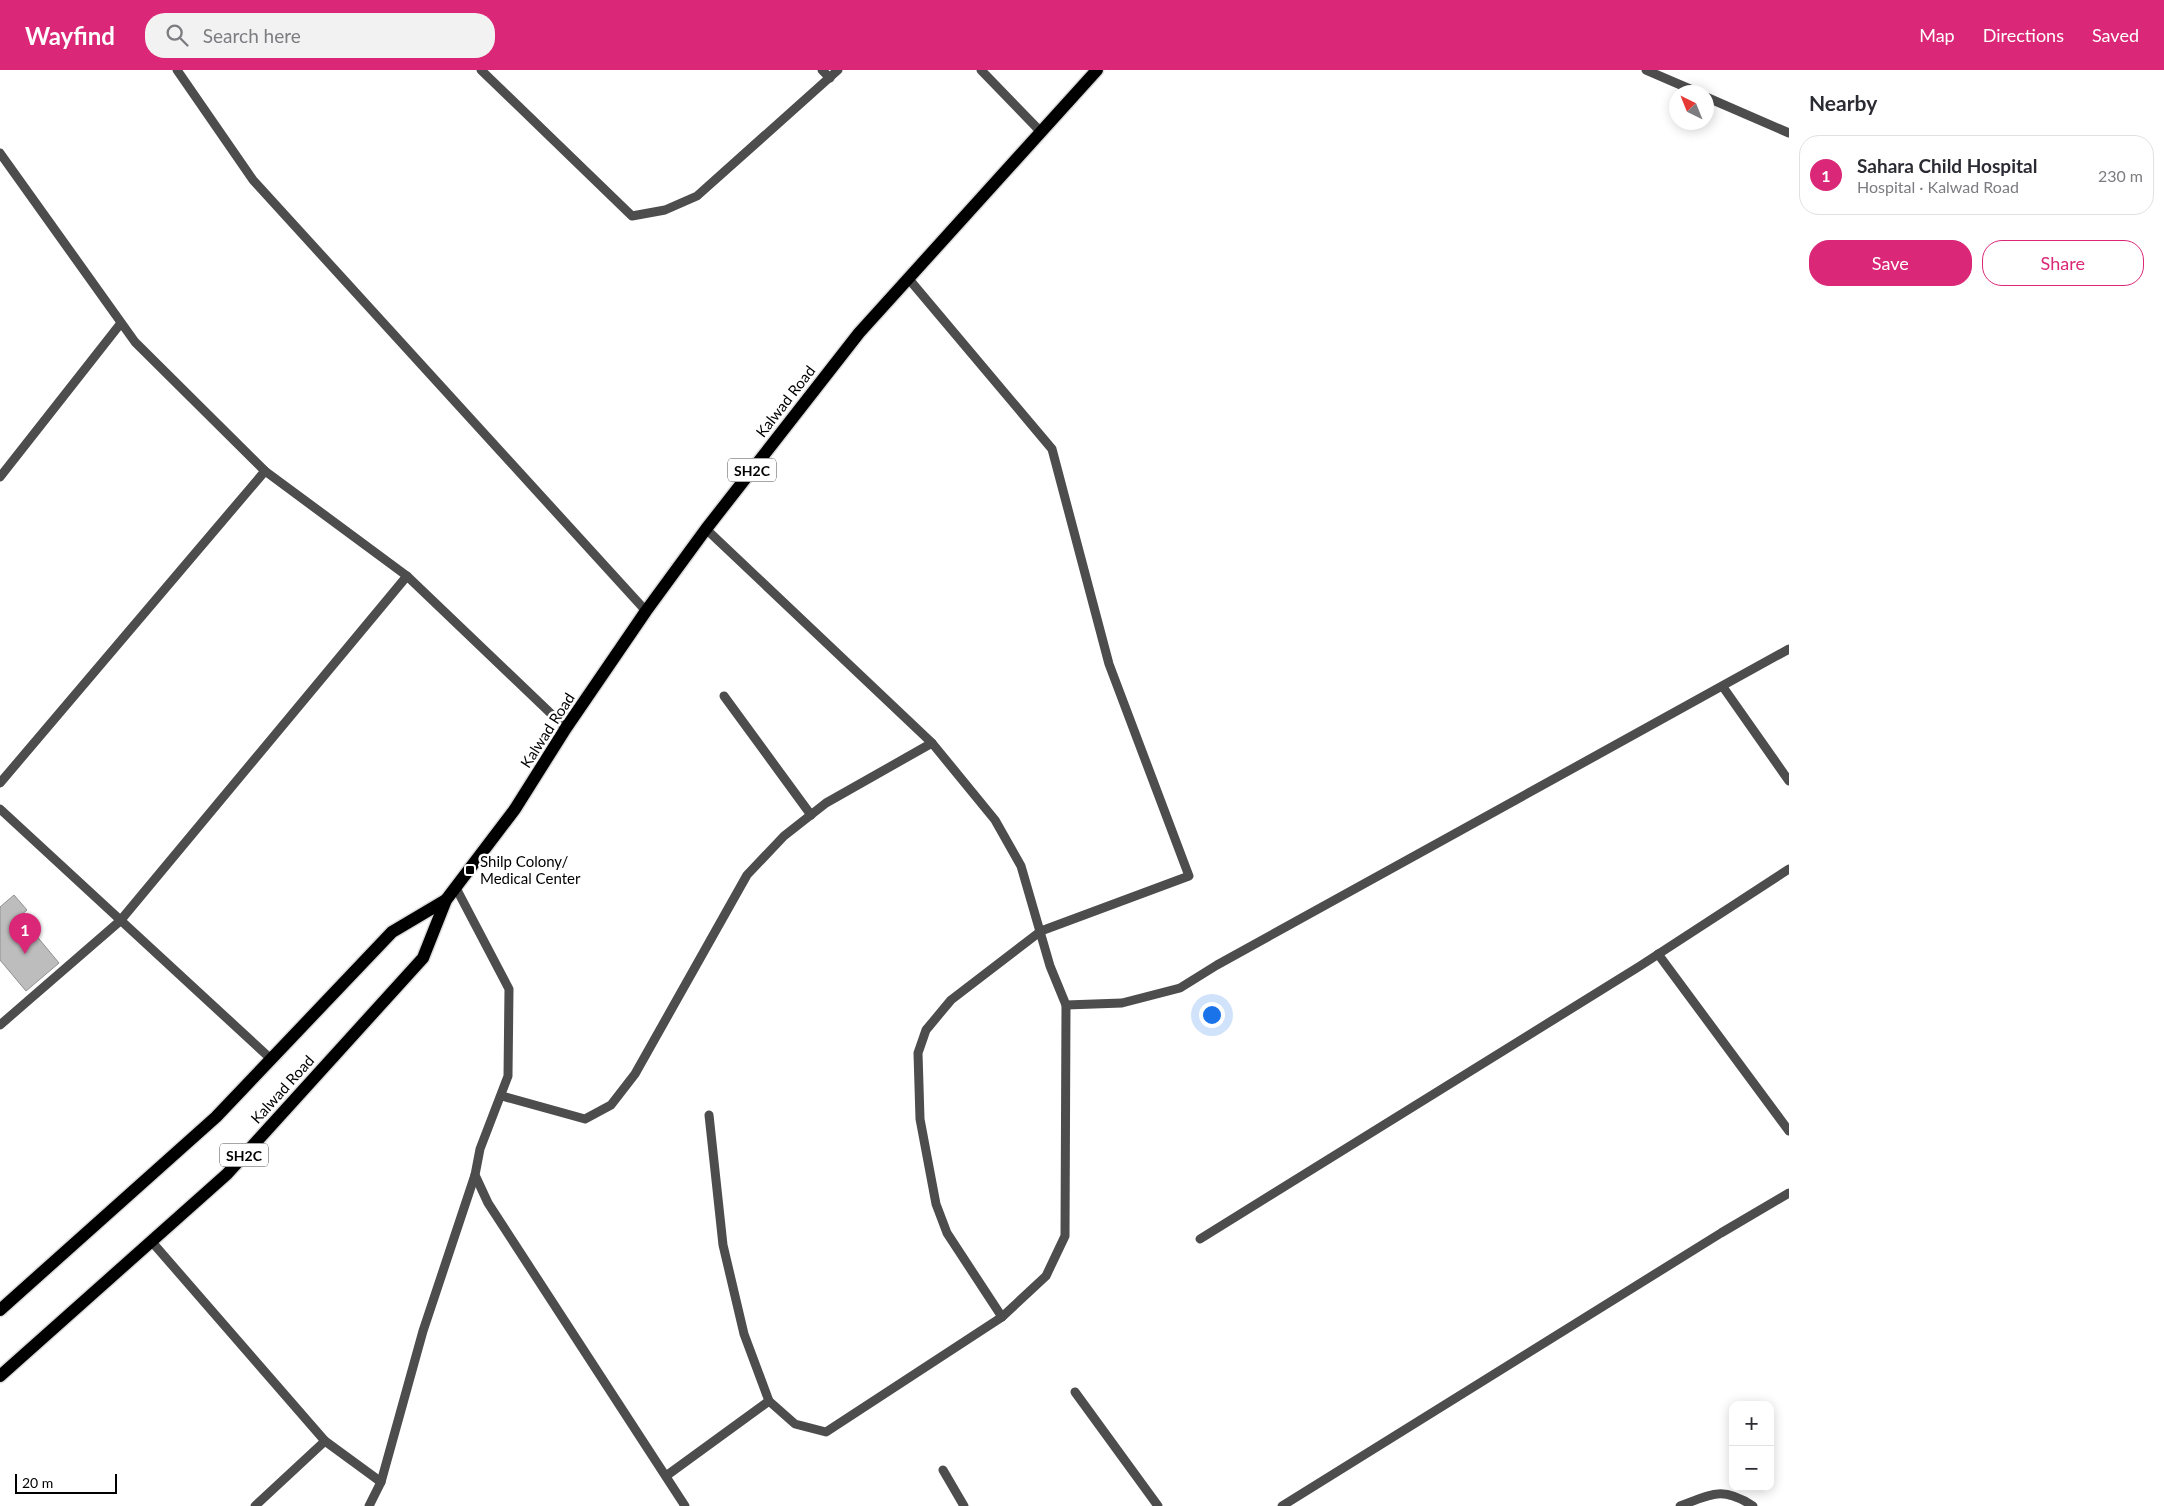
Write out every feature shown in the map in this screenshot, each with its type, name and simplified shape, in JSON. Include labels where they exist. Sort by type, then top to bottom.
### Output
[{"type":"main road","name":"Kalwad Road","points":[[0,1376],[227,1174],[423,958],[446,900],[515,809],[566,728],[646,611],[706,529],[859,333],[1097,70]]},
{"type":"main road","name":"Kalwad Road","points":[[0,1310],[216,1117],[392,932],[446,900]]},
{"type":"street","points":[[177,70],[253,180],[646,611]]},
{"type":"street","points":[[481,70],[632,216],[665,210],[697,196],[838,70]]},
{"type":"street","points":[[822,70],[830,78]]},
{"type":"street","points":[[981,70],[1041,132]]},
{"type":"street","points":[[1646,70],[1681,85]]},
{"type":"street","points":[[1714,100],[1789,133]]},
{"type":"street","points":[[0,153],[135,342],[265,471],[407,576],[566,728]]},
{"type":"street","points":[[908,278],[1052,449],[1109,664],[1190,876],[1041,931],[951,1000],[926,1030],[918,1053],[920,1119],[936,1204],[946,1233],[1002,1317]]},
{"type":"street","points":[[0,476],[121,323]]},
{"type":"street","points":[[0,783],[265,471]]},
{"type":"street","points":[[706,529],[932,743],[995,820],[1021,866],[1050,966],[1066,1005],[1065,1236],[1046,1276],[1002,1317],[826,1432],[795,1424],[769,1401],[744,1334],[723,1245],[709,1115]]},
{"type":"street","points":[[0,1025],[120,921],[407,576]]},
{"type":"street","points":[[1066,1005],[1122,1003],[1180,988],[1217,965],[1789,649]]},
{"type":"street","points":[[1723,687],[1789,781]]},
{"type":"street","points":[[724,696],[811,815]]},
{"type":"street","points":[[502,1096],[585,1119],[611,1106],[635,1074],[747,875],[784,836],[826,803],[932,743]]},
{"type":"street","points":[[0,809],[271,1059]]},
{"type":"street","points":[[0,822],[8,816]]},
{"type":"street","points":[[1200,1240],[1658,954],[1789,869]]},
{"type":"street","points":[[369,1506],[381,1482],[423,1331],[475,1176],[480,1149],[502,1096],[508,1076],[508,989],[456,888]]},
{"type":"street","points":[[1658,954],[1789,1131]]},
{"type":"street","points":[[475,1176],[488,1203],[685,1506]]},
{"type":"street","points":[[1282,1506],[1721,1233],[1789,1193]]},
{"type":"street","points":[[152,1242],[325,1441],[381,1482]]},
{"type":"street","points":[[1075,1392],[1158,1506]]},
{"type":"street","points":[[666,1476],[769,1401]]},
{"type":"street","points":[[255,1506],[325,1441]]},
{"type":"street","points":[[943,1470],[964,1506]]},
{"type":"street","points":[[1680,1506],[1716,1492],[1737,1496],[1753,1506]]},
{"type":"building","points":[[14,895],[27,910],[20,916],[59,963],[26,991],[0,960],[0,907]]},
{"type":"place","name":"Shilp Colony/ Medical Center","points":[[470,870]]},
{"type":"place","name":"Sahara Child Hospital","points":[[25,954]]}]
